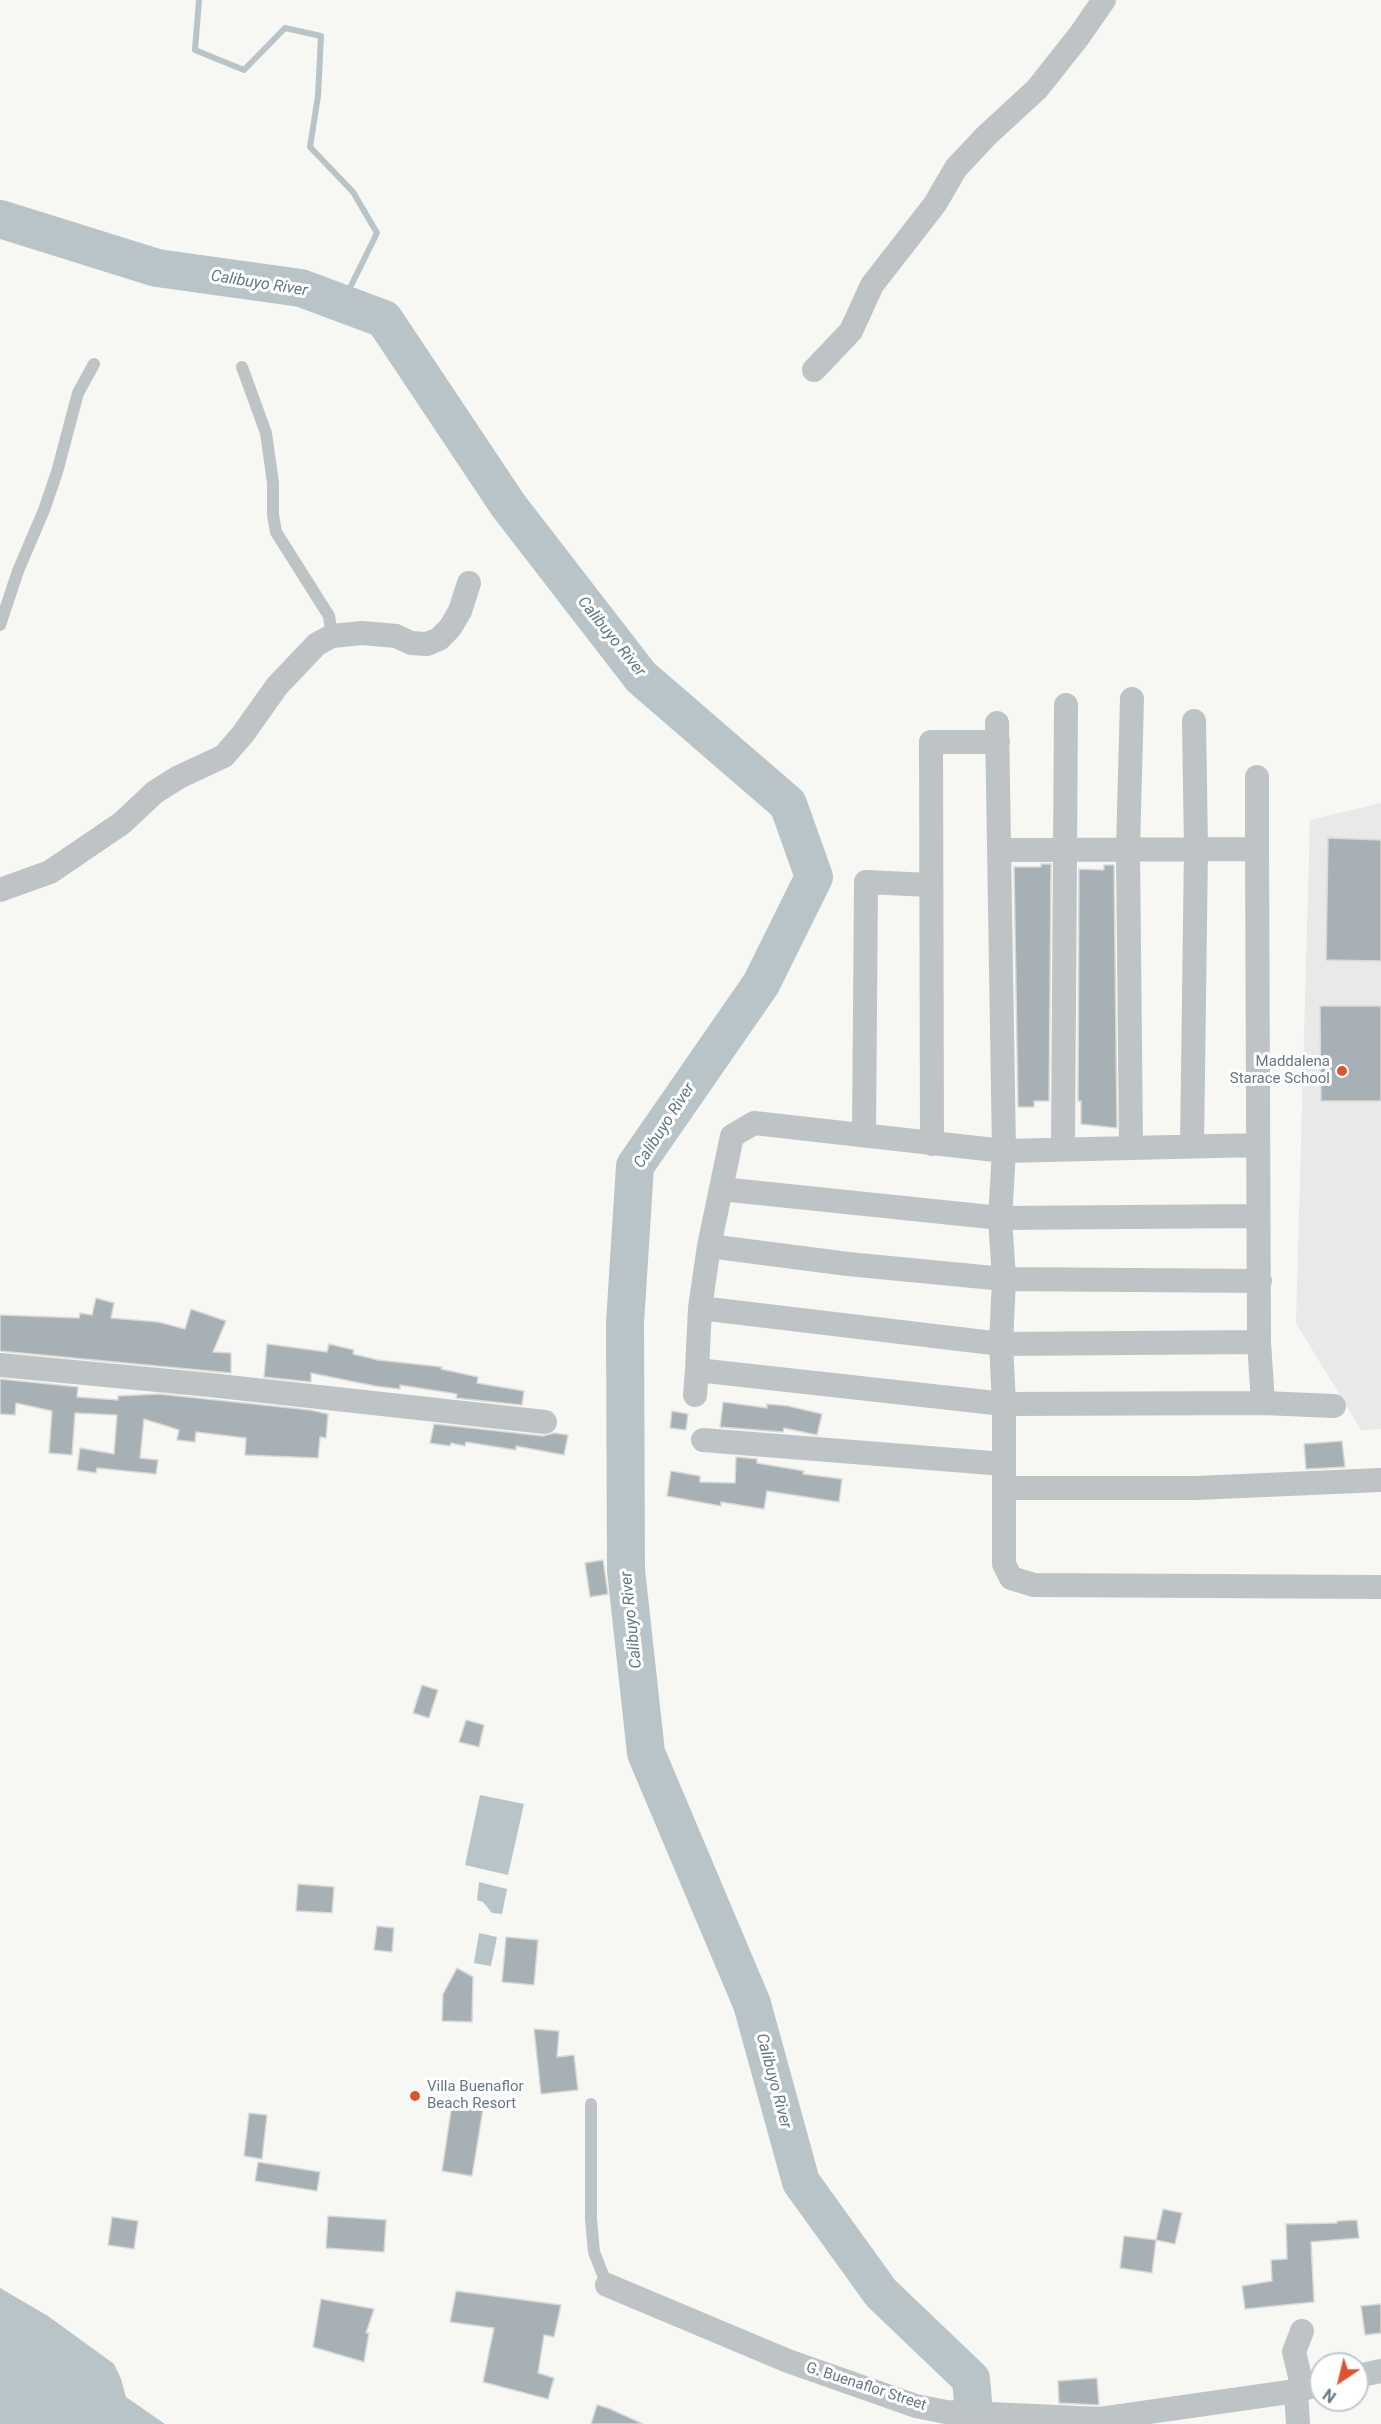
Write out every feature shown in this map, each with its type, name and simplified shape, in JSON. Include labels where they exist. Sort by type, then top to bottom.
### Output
[{"type":"street","points":[[814,370],[851,331],[872,285],[935,204],[956,168],[986,136],[1037,89],[1104,0]]},
{"type":"street","points":[[0,890],[50,872],[122,823],[155,792],[178,777],[224,756],[243,734],[277,686],[317,644],[332,636],[362,633],[396,636],[411,643],[427,644],[440,639],[460,611],[469,583]]},
{"type":"street","points":[[1131,1146],[1128,849],[1132,699]]},
{"type":"street","points":[[1063,1148],[1067,849],[1066,705]]},
{"type":"street","points":[[1192,1146],[1196,848],[1194,721]]},
{"type":"street","points":[[932,1144],[931,742],[998,733],[1004,1150],[1000,1218],[1004,1279],[1001,1344],[1004,1404],[1004,1564],[1011,1578],[1034,1585],[1381,1587]]},
{"type":"street","points":[[1257,777],[1259,1342],[1263,1402]]},
{"type":"street","points":[[999,850],[1257,849]]},
{"type":"street","points":[[864,1135],[866,882],[930,885]]},
{"type":"street","points":[[695,1395],[700,1308],[709,1246],[732,1136],[754,1123],[1004,1150],[1258,1145]]},
{"type":"street","points":[[721,1189],[1000,1218],[1258,1216]]},
{"type":"street","points":[[709,1246],[848,1264],[1004,1279],[1260,1281]]},
{"type":"street","points":[[700,1308],[1001,1344],[1259,1342]]},
{"type":"street","points":[[0,1365],[221,1386],[545,1422]]},
{"type":"street","points":[[697,1370],[1004,1404],[1263,1402],[1334,1406]]},
{"type":"street","points":[[703,1440],[1004,1476],[1196,1488],[1381,1480]]},
{"type":"street","name":"G. Buenaflor Street","points":[[607,2285],[788,2361],[916,2406],[946,2412],[1100,2419],[1307,2388]]},
{"type":"street","points":[[1298,2424],[1307,2388],[1294,2352],[1302,2331]]},
{"type":"lane","points":[[0,625],[18,571],[54,482],[78,393],[94,364]]},
{"type":"lane","points":[[242,367],[266,433],[273,483],[273,514],[276,531],[329,616],[332,636]]},
{"type":"lane","name":"G. Buenaflor Street","points":[[591,2104],[591,2219],[594,2252],[607,2285]]},
{"type":"shaded area","name":"Maddalena Starace School","points":[[1381,803],[1381,1429],[1361,1430],[1296,1323],[1310,820]]},
{"type":"shaded area","points":[[480,1795],[524,1804],[508,1875],[465,1865]]},
{"type":"shaded area","points":[[479,1882],[507,1889],[502,1914],[492,1913],[483,1902],[477,1900]]},
{"type":"shaded area","points":[[479,1933],[497,1937],[491,1966],[474,1963]]},
{"type":"shaded area","points":[[0,2288],[48,2316],[114,2364],[126,2397],[165,2424],[0,2424]]},
{"type":"building","points":[[1328,838],[1381,840],[1381,961],[1326,960]]},
{"type":"building","points":[[1041,864],[1051,864],[1049,1101],[1034,1101],[1034,1107],[1018,1107],[1014,867],[1041,867]]},
{"type":"building","points":[[1104,865],[1114,865],[1117,1128],[1081,1124],[1081,1101],[1078,1101],[1079,869],[1104,870]]},
{"type":"building","points":[[1320,1006],[1381,1006],[1381,1101],[1321,1101]]},
{"type":"building","points":[[96,1298],[114,1303],[111,1318],[158,1322],[185,1329],[191,1309],[226,1321],[213,1352],[231,1353],[231,1373],[0,1351],[0,1315],[79,1318],[80,1313],[92,1315]]},
{"type":"building","points":[[267,1344],[327,1352],[329,1344],[354,1350],[353,1354],[378,1360],[442,1367],[441,1369],[478,1377],[477,1383],[524,1391],[522,1405],[456,1398],[457,1394],[400,1385],[400,1389],[375,1386],[311,1373],[311,1382],[264,1377]]},
{"type":"building","points":[[0,1379],[78,1387],[77,1397],[118,1400],[118,1396],[159,1394],[310,1410],[328,1414],[326,1438],[320,1437],[318,1458],[245,1455],[246,1438],[196,1432],[195,1442],[177,1440],[179,1430],[144,1419],[140,1458],[158,1460],[156,1474],[97,1468],[96,1473],[77,1470],[80,1448],[114,1454],[117,1415],[75,1413],[72,1455],[49,1453],[52,1411],[16,1403],[15,1415],[0,1414]]},
{"type":"building","points":[[723,1402],[767,1408],[767,1404],[788,1406],[822,1414],[817,1435],[784,1428],[783,1432],[720,1427]]},
{"type":"building","points":[[672,1411],[688,1414],[686,1430],[670,1428]]},
{"type":"building","points":[[434,1424],[543,1436],[554,1433],[568,1435],[564,1455],[516,1446],[516,1450],[466,1442],[465,1446],[451,1443],[450,1446],[430,1443]]},
{"type":"building","points":[[1342,1441],[1345,1467],[1306,1469],[1304,1444]]},
{"type":"building","points":[[736,1457],[757,1459],[757,1463],[804,1471],[803,1474],[842,1479],[839,1502],[767,1491],[764,1509],[721,1502],[721,1506],[667,1496],[671,1471],[700,1476],[700,1482],[735,1483]]},
{"type":"building","points":[[603,1560],[608,1594],[590,1597],[585,1563]]},
{"type":"building","points":[[422,1685],[438,1690],[429,1718],[413,1713]]},
{"type":"building","points":[[466,1720],[484,1725],[479,1747],[459,1742]]},
{"type":"building","points":[[298,1884],[334,1887],[332,1913],[296,1911]]},
{"type":"building","points":[[377,1926],[394,1928],[392,1952],[374,1950]]},
{"type":"building","points":[[506,1937],[538,1940],[534,1985],[502,1982]]},
{"type":"building","points":[[457,1968],[473,1977],[472,2022],[442,2021],[443,1994]]},
{"type":"building","points":[[534,2029],[559,2031],[557,2057],[574,2055],[578,2090],[541,2094]]},
{"type":"building","points":[[452,2104],[483,2109],[472,2176],[442,2171]]},
{"type":"building","points":[[249,2113],[267,2115],[262,2159],[244,2156]]},
{"type":"building","points":[[258,2162],[320,2172],[317,2191],[255,2181]]},
{"type":"building","points":[[1163,2209],[1182,2213],[1175,2244],[1156,2240]]},
{"type":"building","points":[[328,2216],[386,2220],[384,2252],[326,2248]]},
{"type":"building","points":[[112,2217],[138,2221],[134,2249],[108,2245]]},
{"type":"building","points":[[1357,2220],[1359,2238],[1311,2242],[1314,2302],[1245,2309],[1242,2286],[1272,2281],[1271,2260],[1287,2259],[1286,2224],[1337,2223],[1337,2221]]},
{"type":"building","points":[[1124,2236],[1156,2240],[1152,2273],[1120,2268]]},
{"type":"building","points":[[456,2291],[561,2305],[554,2337],[544,2335],[538,2373],[554,2378],[548,2399],[483,2382],[494,2328],[450,2322]]},
{"type":"building","points":[[321,2299],[374,2309],[366,2333],[369,2333],[364,2362],[313,2347]]},
{"type":"building","points":[[1381,2304],[1381,2333],[1365,2335],[1361,2306]]},
{"type":"building","points":[[1097,2378],[1099,2405],[1059,2403],[1058,2381]]},
{"type":"building","points":[[597,2405],[608,2408],[643,2424],[591,2424]]},
{"type":"waterway","points":[[199,0],[195,50],[244,70],[285,28],[321,36],[318,96],[310,147],[353,192],[377,233],[342,304]]},
{"type":"waterway","name":"Calibuyo River","points":[[0,219],[157,268],[301,288],[384,319],[508,505],[641,677],[788,804],[814,877],[761,984],[635,1166],[625,1323],[626,1570],[646,1753],[752,2004],[801,2182],[881,2293],[971,2379],[975,2424]]},
{"type":"place","name":"Maddalena Starace School","points":[[1342,1071]]},
{"type":"place","name":"Villa Buenaflor Beach Resort","points":[[415,2096]]}]
